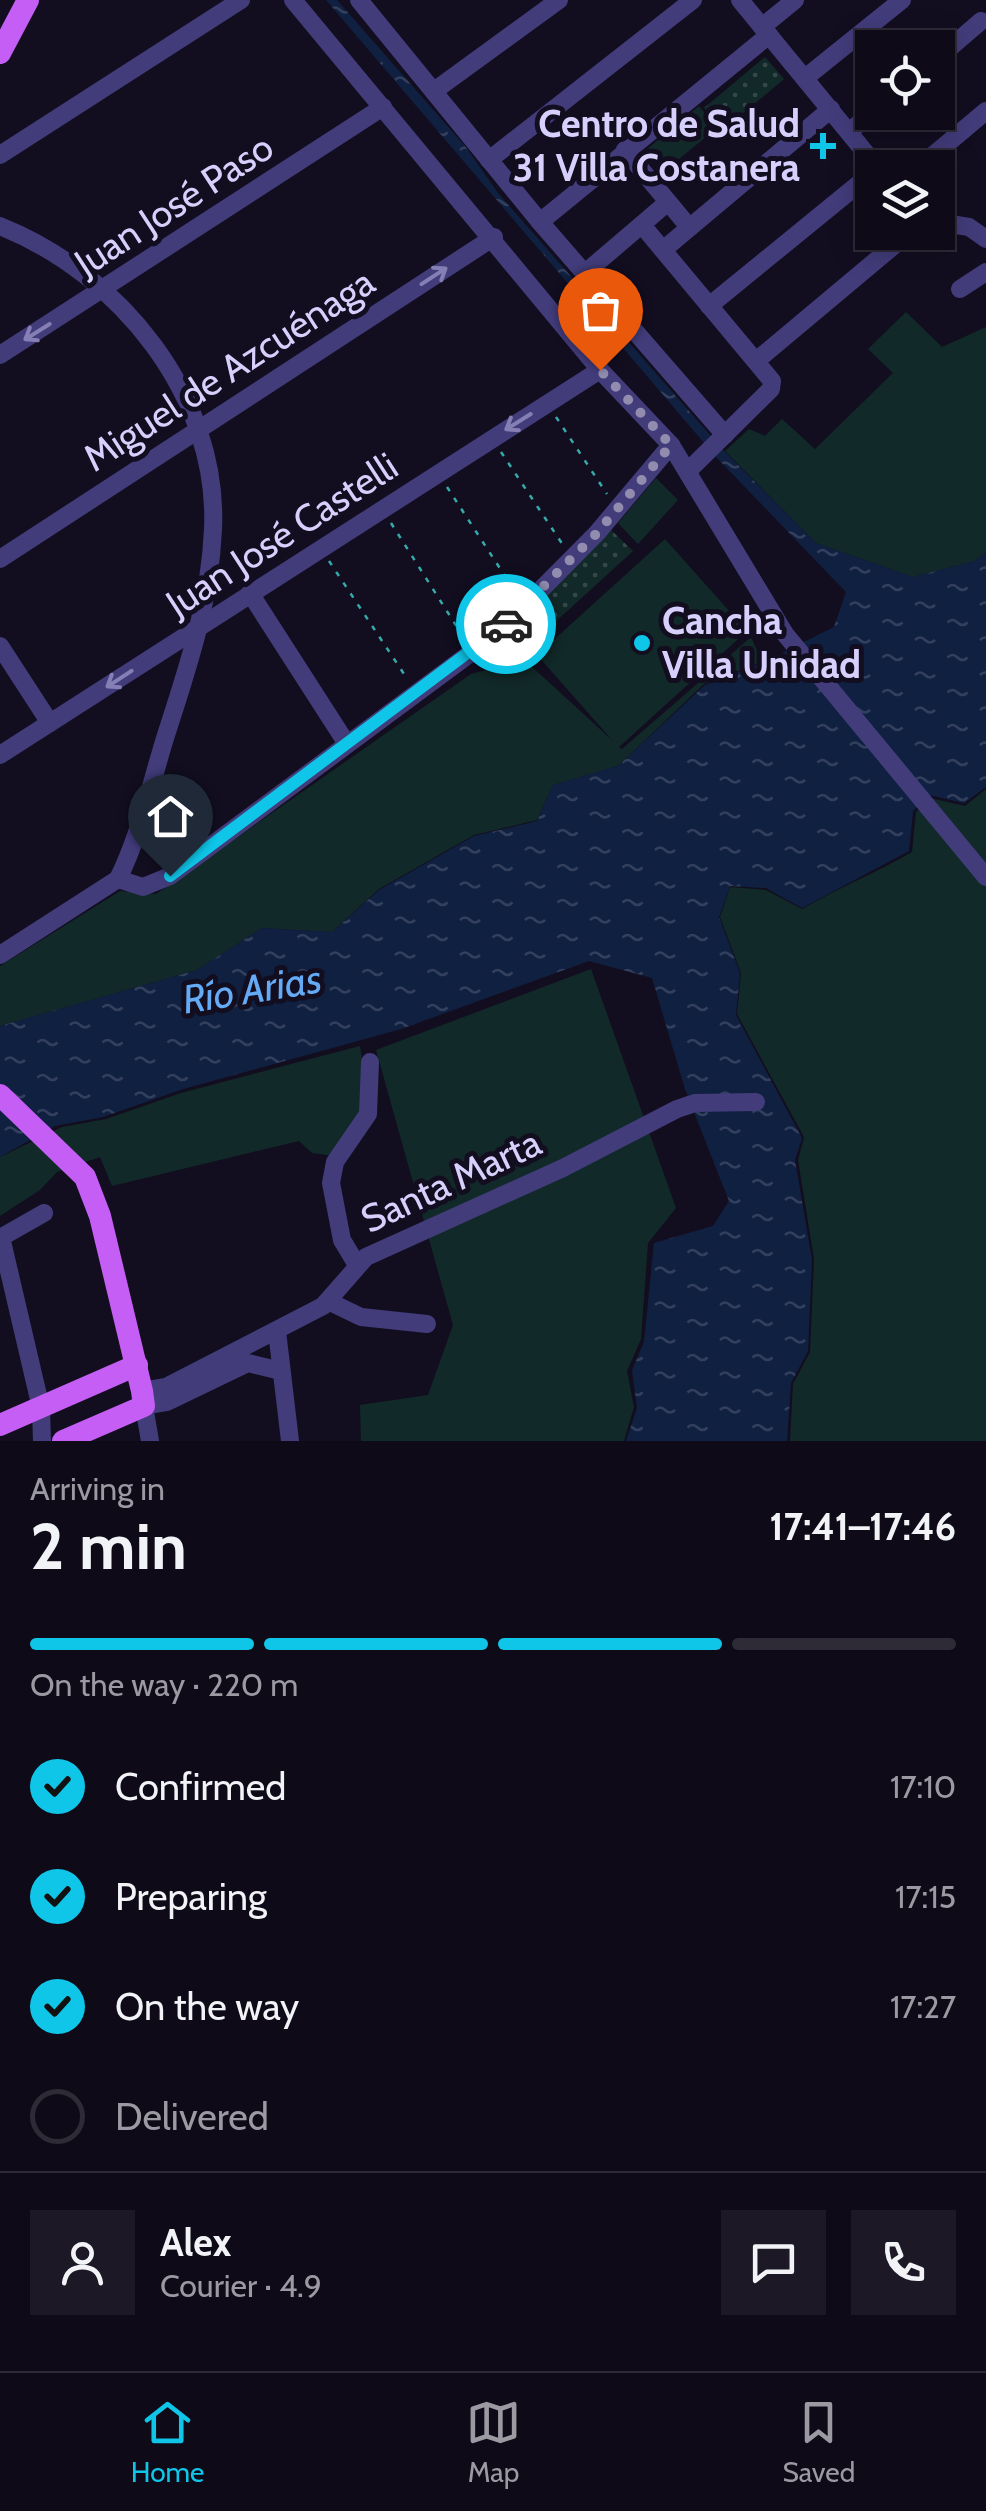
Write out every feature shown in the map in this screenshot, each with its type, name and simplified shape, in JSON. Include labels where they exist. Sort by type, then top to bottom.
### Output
[{"type":"main road","points":[[0,53],[28,0]]},
{"type":"main road","points":[[0,1095],[74,1163],[94,1197],[143,1399]]},
{"type":"main road","points":[[0,1425],[136,1365]]},
{"type":"main road","name":"Santa Marta","points":[[62,1441],[143,1399]]},
{"type":"street","points":[[0,154],[242,0]]},
{"type":"street","points":[[292,0],[600,370],[671,445],[785,634],[986,876]]},
{"type":"street","points":[[359,0],[540,222],[725,434]]},
{"type":"street","points":[[434,92],[559,0]]},
{"type":"street","points":[[489,160],[693,0]]},
{"type":"street","points":[[740,0],[861,150]]},
{"type":"street","points":[[540,222],[766,31],[795,0]]},
{"type":"street","points":[[806,78],[902,0]]},
{"type":"street","points":[[955,43],[981,21]]},
{"type":"street","name":"Juan José Paso","points":[[0,355],[383,107]]},
{"type":"street","points":[[662,250],[831,109]]},
{"type":"street","points":[[939,150],[986,111]]},
{"type":"street","points":[[849,132],[855,127]]},
{"type":"street","points":[[626,150],[689,227]]},
{"type":"street","points":[[710,306],[855,186]]},
{"type":"street","points":[[585,273],[668,202]]},
{"type":"street","points":[[642,224],[772,381],[770,389],[689,470]]},
{"type":"street","points":[[955,224],[969,226],[986,239]]},
{"type":"street","points":[[0,226],[39,245],[102,291],[135,320],[160,352],[197,428],[213,512],[201,626],[118,879],[0,955]]},
{"type":"street","name":"Miguel de Azcuénaga","points":[[0,558],[494,238]]},
{"type":"street","points":[[756,362],[889,250]]},
{"type":"street","points":[[960,289],[986,272]]},
{"type":"street","name":"Juan José Castelli","points":[[0,756],[600,370]]},
{"type":"street","points":[[118,879],[144,887],[170,876],[472,651],[572,558],[671,445]]},
{"type":"street","points":[[250,593],[347,744]]},
{"type":"street","points":[[0,646],[50,724]]},
{"type":"street","points":[[357,1264],[342,1240],[331,1183],[335,1162],[368,1114],[370,1062]]},
{"type":"street","name":"Santa Marta","points":[[143,1399],[278,1331],[328,1301],[357,1264],[694,1102],[756,1102]]},
{"type":"street","points":[[42,1441],[41,1408],[0,1238],[44,1213]]},
{"type":"street","points":[[328,1301],[361,1317],[427,1324]]},
{"type":"street","points":[[278,1331],[290,1441]]},
{"type":"street","points":[[150,1441],[143,1399],[167,1402],[248,1363],[281,1371]]},
{"type":"path","points":[[547,404],[617,510]]},
{"type":"path","points":[[492,438],[572,558]]},
{"type":"path","points":[[438,473],[524,605]]},
{"type":"path","points":[[382,509],[472,651]]},
{"type":"path","points":[[320,548],[416,691]]},
{"type":"green space","points":[[765,57],[784,79],[723,130],[704,108]]},
{"type":"green space","points":[[699,106],[717,128],[663,172],[646,150]]},
{"type":"green space","points":[[906,312],[942,347],[986,327],[986,552],[975,561],[913,577],[816,543],[725,451],[749,429],[765,436],[782,419],[815,449],[893,373],[868,349]]},
{"type":"green space","points":[[656,478],[678,500],[638,544],[618,523]]},
{"type":"green space","points":[[611,530],[633,551],[554,623],[538,605]]},
{"type":"green space","points":[[665,539],[747,631],[619,747],[622,749],[751,637],[762,662],[704,684],[618,766],[553,785],[537,820],[474,835],[379,889],[332,932],[262,928],[197,970],[0,1026],[0,966],[120,891],[156,894],[471,674],[515,662],[529,664],[613,741],[537,655]]},
{"type":"green space","points":[[986,789],[986,1441],[790,1441],[793,1384],[810,1352],[814,1259],[798,1160],[804,1137],[737,1014],[741,973],[720,917],[730,887],[766,890],[802,909],[912,852],[916,812],[930,798],[965,806]]},
{"type":"green space","points":[[591,969],[676,1208],[648,1243],[641,1339],[627,1371],[634,1407],[624,1441],[361,1441],[360,1405],[428,1395],[453,1325],[376,1050]]},
{"type":"green space","points":[[360,1046],[362,1105],[334,1156],[312,1153],[299,1141],[112,1186],[100,1157],[57,1172],[40,1190],[0,1216],[0,1157],[62,1127],[106,1119],[181,1093]]},
{"type":"water","name":"Río Arias","points":[[326,0],[337,0],[465,146],[498,193],[724,451],[816,543],[913,577],[975,561],[986,552],[986,787],[964,803],[929,795],[913,811],[909,851],[802,908],[766,888],[730,886],[719,917],[740,973],[736,1015],[802,1138],[795,1160],[812,1260],[808,1351],[791,1383],[787,1441],[626,1441],[637,1408],[632,1370],[644,1342],[654,1243],[713,1226],[729,1201],[685,1089],[652,978],[589,961],[401,1029],[183,1089],[103,1117],[55,1126],[0,1157],[0,1026],[197,970],[262,928],[332,932],[379,890],[474,836],[537,821],[553,785],[618,766],[705,685],[762,663],[834,627],[846,592],[717,458]]},
{"type":"way so far","points":[[506,624],[596,534],[671,445],[600,370]]},
{"type":"place","name":"Centro de Salud 31 Villa Costanera","points":[[823,146]]},
{"type":"place","name":"Cancha Villa Unidad","points":[[642,643]]},
{"type":"route","points":[[170,876],[506,624]]}]
